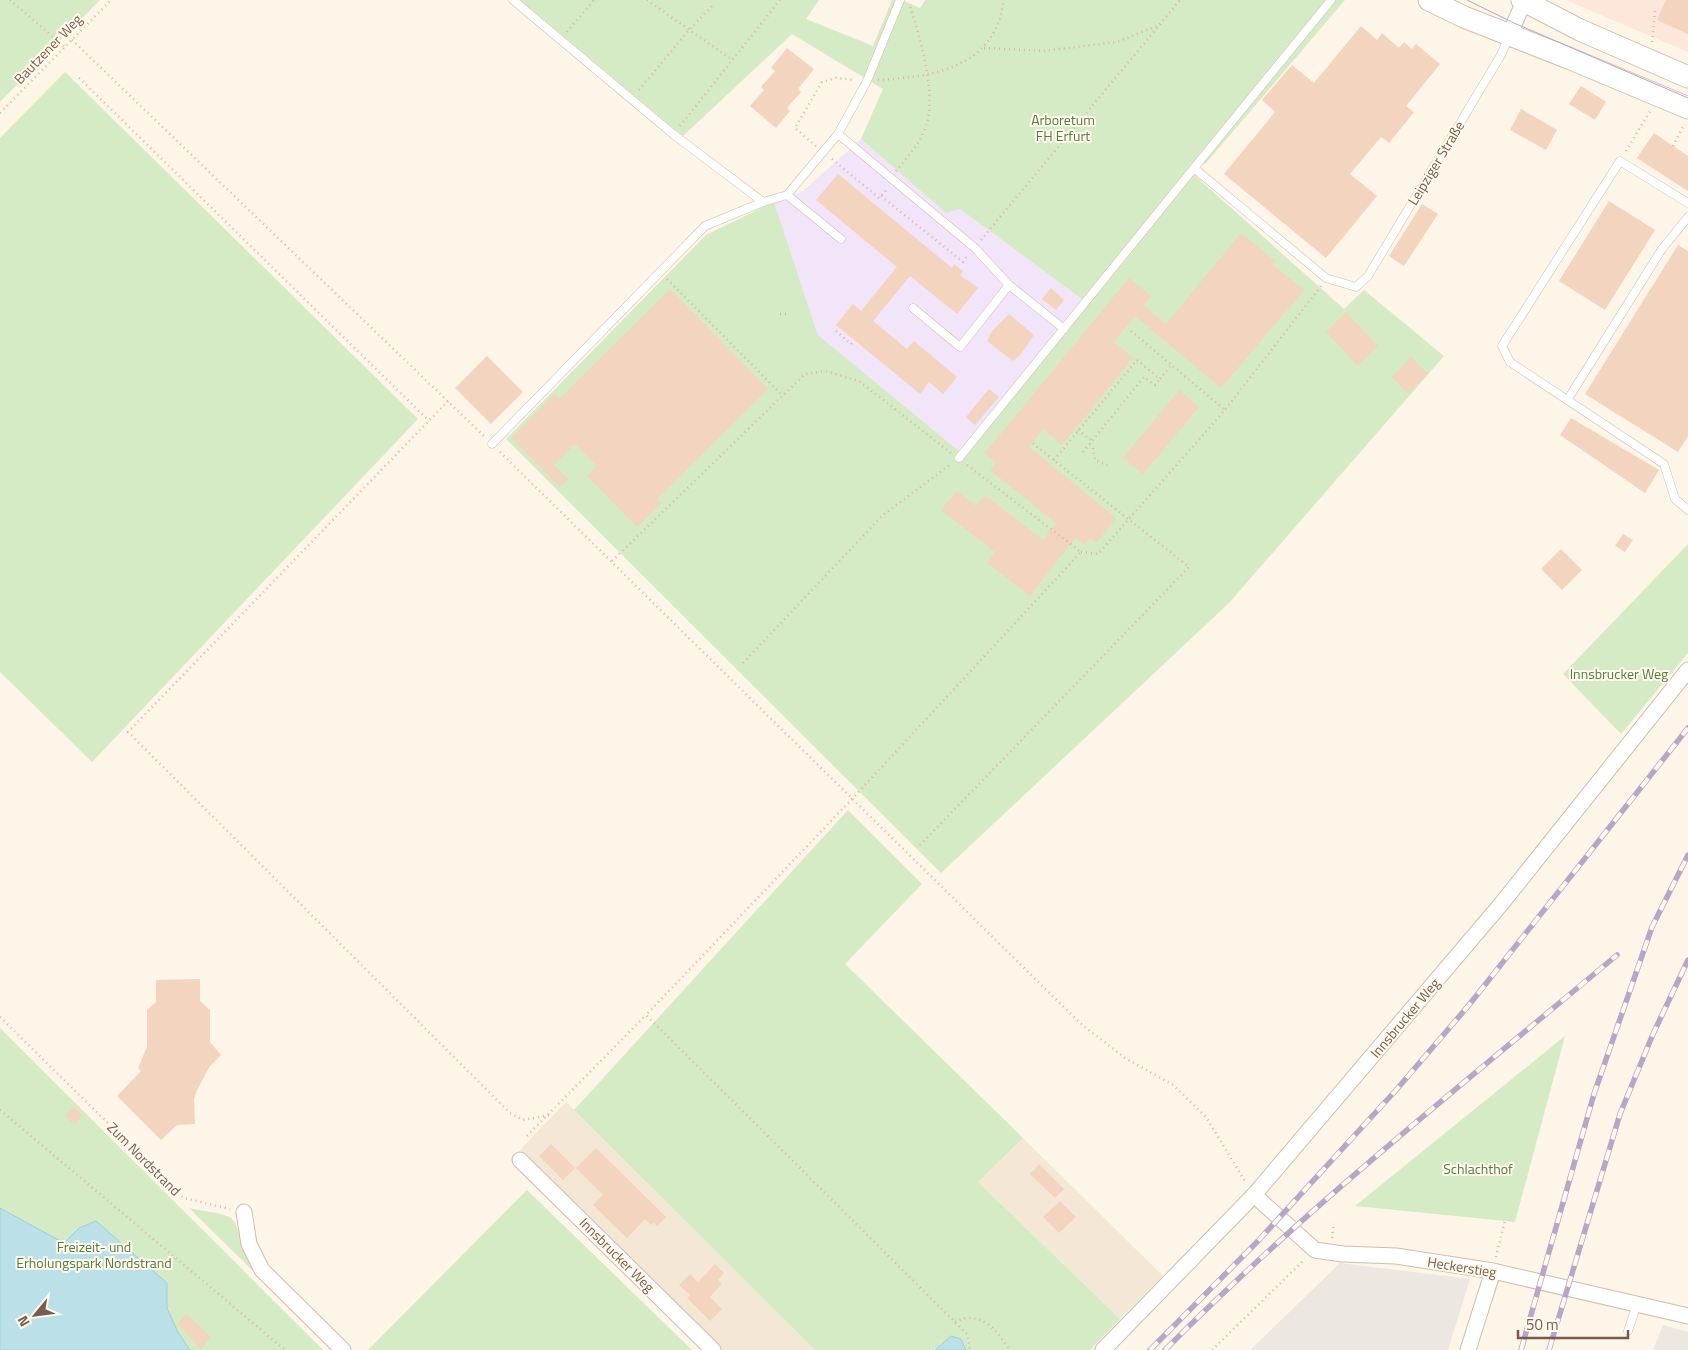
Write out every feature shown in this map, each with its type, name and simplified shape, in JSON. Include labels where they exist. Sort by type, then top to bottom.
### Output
[{"type":"main road","points":[[1429,0],[1464,17],[1510,34],[1688,108]]},
{"type":"main road","name":"Leipziger Straße","points":[[1524,0],[1580,30],[1688,77]]},
{"type":"street","name":"Leipziger Straße","points":[[1510,34],[1524,0]]},
{"type":"street","name":"Innsbrucker Weg","points":[[1103,1350],[1254,1195],[1502,903],[1688,670]]},
{"type":"street","name":"Innsbrucker Weg","points":[[520,1160],[713,1350]]},
{"type":"street","points":[[1254,1195],[1315,1250]]},
{"type":"street","points":[[244,1212],[249,1244],[262,1270],[343,1350]]},
{"type":"street","name":"Heckerstieg","points":[[1315,1250],[1343,1254],[1396,1256],[1493,1271],[1688,1316]]},
{"type":"street","points":[[1468,1350],[1493,1271]]},
{"type":"lane","points":[[513,0],[674,134],[763,202]]},
{"type":"lane","points":[[492,444],[705,226],[763,202],[787,195],[838,134],[867,81],[900,0]]},
{"type":"lane","points":[[959,458],[1331,0]]},
{"type":"lane","name":"Leipziger Straße","points":[[1326,278],[1356,287],[1368,276],[1501,55],[1510,34]]},
{"type":"lane","points":[[838,134],[974,248],[1009,285],[1064,329]]},
{"type":"lane","points":[[1688,203],[1620,161],[1502,346],[1510,362],[1664,464],[1674,499],[1688,510]]},
{"type":"lane","points":[[1194,168],[1326,278]]},
{"type":"lane","points":[[787,195],[841,239]]},
{"type":"lane","points":[[1568,399],[1662,248],[1688,216]]},
{"type":"lane","points":[[913,308],[960,347],[1009,285]]},
{"type":"lane","points":[[1628,1330],[1637,1304]]},
{"type":"path","points":[[10,0],[65,47]]},
{"type":"path","name":"Bautzener Weg","points":[[0,113],[111,0]]},
{"type":"path","points":[[562,39],[594,0]]},
{"type":"path","points":[[647,0],[732,59]]},
{"type":"path","points":[[881,196],[915,148],[926,127],[929,106],[921,42],[908,0]]},
{"type":"path","points":[[1004,0],[998,25],[984,48],[967,61],[926,75],[867,81],[836,78],[822,82],[795,128],[879,198],[881,196],[963,262],[1180,0]]},
{"type":"path","points":[[674,134],[778,1]]},
{"type":"path","points":[[632,99],[689,30],[712,6]]},
{"type":"path","points":[[1651,46],[1655,12]]},
{"type":"path","points":[[984,48],[1043,50],[1117,42],[1159,25]]},
{"type":"path","points":[[72,40],[612,561],[1080,1023],[1124,1058],[1173,1085],[1180,1091],[1206,1117],[1242,1178]]},
{"type":"path","points":[[79,78],[429,421]]},
{"type":"path","points":[[1620,161],[1653,105]]},
{"type":"path","points":[[1673,146],[1688,118]]},
{"type":"path","points":[[660,272],[782,396]]},
{"type":"path","points":[[612,561],[805,374],[825,371],[858,381],[1081,552],[1098,554],[1224,410],[1326,278]]},
{"type":"path","points":[[780,314],[789,314]]},
{"type":"path","points":[[836,331],[851,344],[854,340]]},
{"type":"path","points":[[1131,331],[1224,410]]},
{"type":"path","points":[[1054,460],[1137,360],[1160,379]]},
{"type":"path","points":[[1083,452],[1144,377],[1155,385],[1171,365]]},
{"type":"path","points":[[448,402],[128,732],[510,1113],[523,1120],[549,1115]]},
{"type":"path","points":[[1078,430],[1091,443],[1094,460],[1111,467]]},
{"type":"path","points":[[920,845],[1189,567],[1032,442]]},
{"type":"path","points":[[743,663],[883,515],[959,458]]},
{"type":"path","points":[[528,1136],[853,798],[1081,552]]},
{"type":"path","points":[[646,1015],[967,1334],[970,1350]]},
{"type":"path","name":"Zum Nordstrand","points":[[0,1017],[184,1198],[244,1212]]},
{"type":"path","points":[[0,1110],[285,1350]]},
{"type":"path","points":[[1493,1271],[1505,1220]]},
{"type":"path","points":[[1212,1350],[1315,1250]]},
{"type":"path","points":[[955,1322],[964,1317],[975,1317],[1000,1334],[1009,1350]]},
{"type":"shaded area","points":[[1566,0],[1688,0],[1688,52],[1587,9]]},
{"type":"shaded area","points":[[861,139],[946,213],[960,209],[1086,302],[960,452],[818,335],[774,202],[803,191]]},
{"type":"shaded area","points":[[566,1102],[815,1350],[721,1350],[520,1150]]},
{"type":"shaded area","points":[[1023,1138],[1163,1276],[1120,1319],[978,1182]]},
{"type":"shaded area","points":[[1340,1263],[1470,1279],[1448,1350],[1250,1350]]},
{"type":"shaded area","points":[[1663,1325],[1688,1332],[1688,1350],[1653,1350]]},
{"type":"green space","points":[[0,0],[100,0],[0,102]]},
{"type":"green space","name":"Arboretum FH Erfurt","points":[[520,0],[819,0],[806,19],[873,46],[892,0],[902,0],[920,8],[925,0],[1345,0],[1207,162],[1192,173],[1344,309],[1364,290],[1444,356],[1229,603],[941,873],[506,439],[706,235],[774,202],[818,335],[960,452],[1086,302],[960,209],[946,213],[861,139],[883,89],[792,34],[683,136]]},
{"type":"green space","points":[[65,72],[418,419],[92,762],[0,672],[0,138]]},
{"type":"green space","name":"Innsbrucker Weg","points":[[1688,544],[1688,653],[1621,734],[1563,674]]},
{"type":"green space","points":[[848,810],[922,884],[845,964],[1023,1138],[978,1182],[1120,1319],[1090,1350],[815,1350],[574,1110]]},
{"type":"green space","name":"Freizeit- und Erholungspark Nordstrand","points":[[0,1028],[323,1350],[0,1350]]},
{"type":"green space","name":"Schlachthof","points":[[1565,1036],[1515,1222],[1355,1206]]},
{"type":"green space","points":[[527,1190],[692,1350],[368,1350]]},
{"type":"green space","points":[[189,1208],[231,1218],[240,1234],[254,1272]]},
{"type":"water","points":[[0,1208],[64,1243],[79,1228],[96,1221],[167,1283],[167,1308],[178,1332],[190,1350],[0,1350]]},
{"type":"water","points":[[951,1336],[961,1339],[966,1350],[935,1350]]},
{"type":"building","points":[[1666,0],[1688,0],[1688,34],[1657,20]]},
{"type":"building","points":[[1361,26],[1377,40],[1382,33],[1399,48],[1404,42],[1412,49],[1416,44],[1440,64],[1406,106],[1414,112],[1389,143],[1381,137],[1350,174],[1377,196],[1326,258],[1224,174],[1275,112],[1262,100],[1292,65],[1314,83]]},
{"type":"building","points":[[787,48],[814,69],[798,89],[801,92],[787,108],[790,111],[776,128],[750,106],[764,90],[761,87],[775,71],[771,68]]},
{"type":"building","points":[[1581,86],[1606,102],[1595,120],[1569,104]]},
{"type":"building","points":[[1521,109],[1557,130],[1546,150],[1510,130]]},
{"type":"building","points":[[1654,133],[1688,156],[1688,191],[1637,158]]},
{"type":"building","points":[[838,174],[952,268],[954,264],[963,271],[960,275],[978,288],[957,314],[910,276],[873,321],[907,349],[914,341],[957,377],[943,394],[929,382],[920,394],[836,325],[853,304],[861,311],[897,267],[816,200]]},
{"type":"building","points":[[1609,201],[1655,230],[1605,310],[1559,281]]},
{"type":"building","points":[[1422,204],[1438,214],[1404,266],[1389,256]]},
{"type":"building","points":[[1241,233],[1275,261],[1272,264],[1304,290],[1221,388],[1135,316],[1114,342],[1133,358],[1062,445],[1043,429],[1029,447],[1116,518],[1096,543],[1090,538],[1085,545],[1075,538],[1030,596],[987,563],[995,552],[941,510],[957,491],[976,506],[985,495],[1043,540],[1056,523],[990,470],[996,463],[985,453],[1129,278],[1151,296],[1144,306],[1166,324]]},
{"type":"building","points":[[1678,245],[1688,251],[1688,436],[1678,452],[1585,394]]},
{"type":"building","points":[[1051,288],[1064,300],[1056,310],[1042,299]]},
{"type":"building","points":[[670,289],[768,389],[657,499],[661,503],[637,527],[587,476],[597,466],[575,444],[554,465],[568,479],[560,487],[512,438],[554,394],[559,399]]},
{"type":"building","points":[[1346,312],[1378,346],[1358,366],[1326,332]]},
{"type":"building","points":[[1009,314],[1034,335],[1021,354],[1013,361],[987,341],[992,331]]},
{"type":"building","points":[[487,356],[523,392],[491,424],[455,388]]},
{"type":"building","points":[[1411,357],[1428,374],[1408,394],[1392,377]]},
{"type":"building","points":[[989,389],[999,397],[975,425],[966,417]]},
{"type":"building","points":[[1179,390],[1199,407],[1143,474],[1123,458]]},
{"type":"building","points":[[1571,418],[1659,470],[1645,493],[1560,435]]},
{"type":"building","points":[[1623,534],[1633,540],[1625,552],[1615,546]]},
{"type":"building","points":[[1561,549],[1582,570],[1562,590],[1541,569]]},
{"type":"building","points":[[200,979],[200,1001],[210,1010],[210,1042],[221,1055],[210,1066],[197,1090],[194,1099],[195,1124],[177,1125],[161,1140],[117,1096],[141,1071],[138,1068],[147,1047],[147,1010],[156,1002],[156,980]]},
{"type":"building","points":[[74,1106],[83,1116],[74,1125],[65,1115]]},
{"type":"building","points":[[551,1144],[575,1168],[563,1180],[539,1156]]},
{"type":"building","points":[[596,1148],[666,1217],[657,1226],[654,1222],[651,1225],[645,1219],[627,1238],[593,1205],[603,1195],[576,1168]]},
{"type":"building","points":[[1039,1164],[1064,1189],[1055,1198],[1030,1174]]},
{"type":"building","points":[[1060,1201],[1076,1217],[1059,1233],[1043,1217]]},
{"type":"building","points":[[715,1264],[724,1273],[718,1280],[722,1284],[710,1297],[722,1309],[710,1321],[687,1298],[690,1295],[679,1285],[690,1274],[698,1282]]},
{"type":"building","points":[[186,1314],[211,1337],[201,1349],[178,1324]]},
{"type":"tram line","points":[[1467,0],[1514,23],[1688,98]]},
{"type":"railway","points":[[1150,1350],[1258,1241],[1397,1089],[1469,1005],[1688,728]]},
{"type":"railway","points":[[1521,1350],[1594,1094],[1652,927],[1688,855]]},
{"type":"railway","points":[[1165,1350],[1273,1247],[1329,1197],[1443,1099],[1617,955]]},
{"type":"railway","points":[[1549,1350],[1620,1114],[1653,1034],[1688,960]]}]
